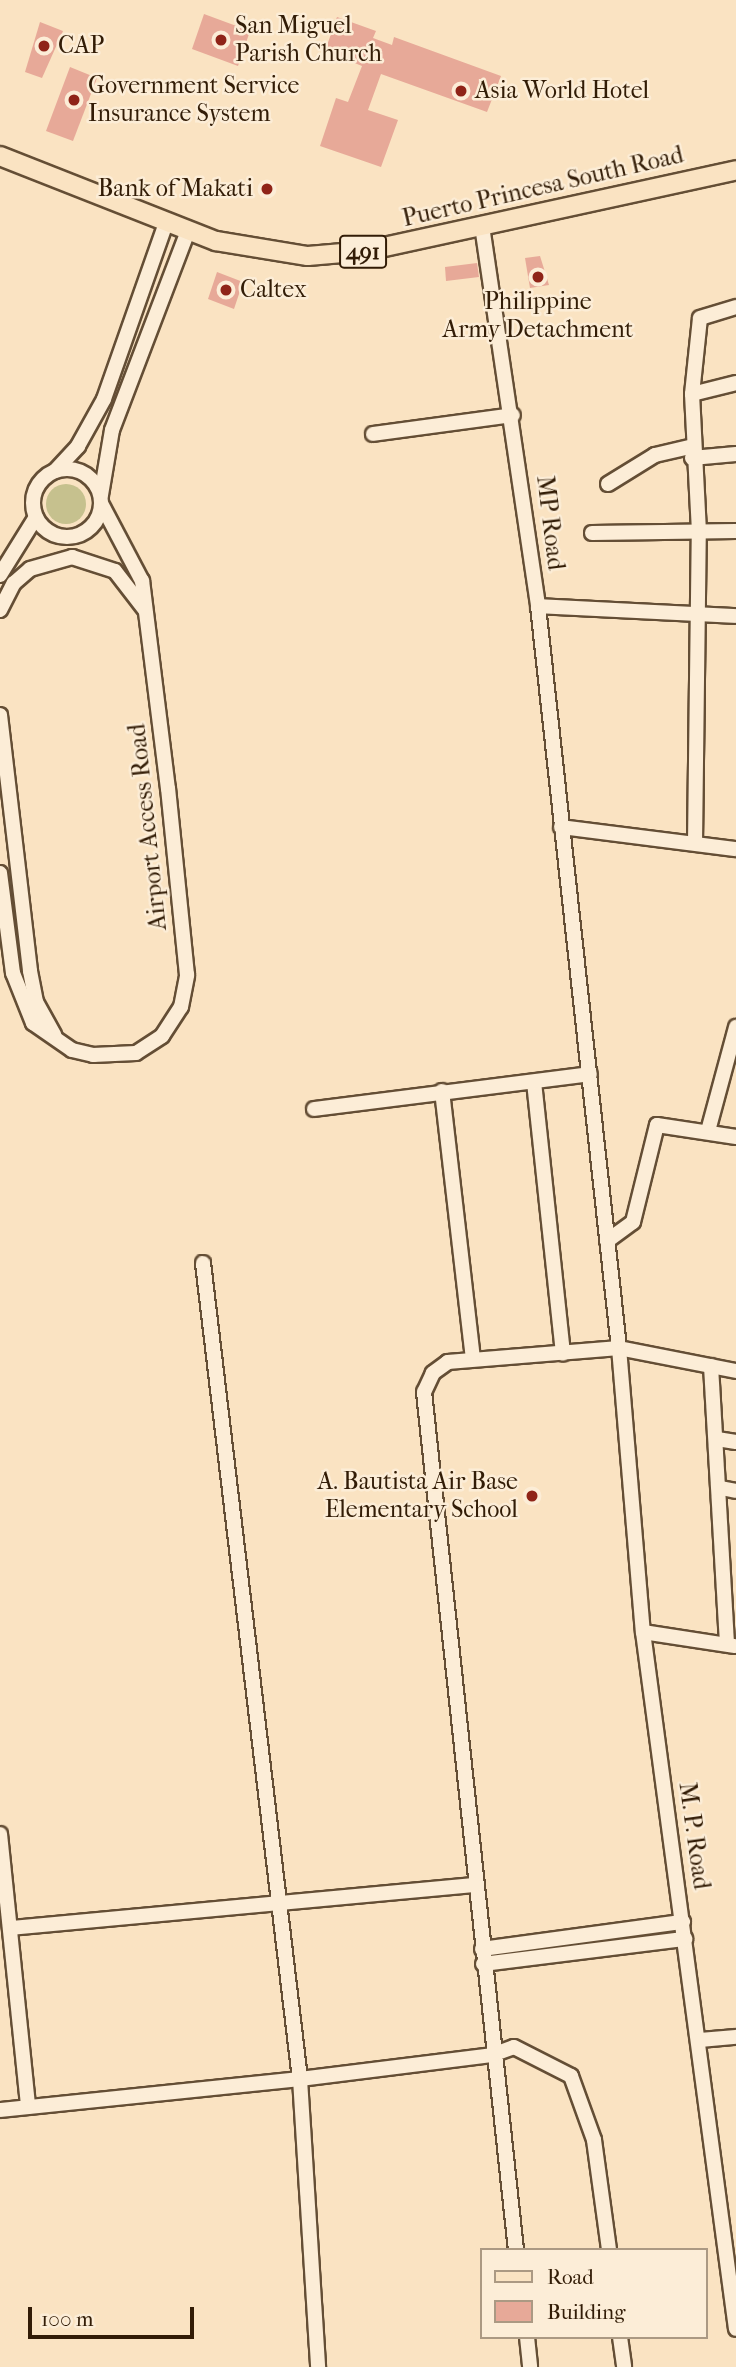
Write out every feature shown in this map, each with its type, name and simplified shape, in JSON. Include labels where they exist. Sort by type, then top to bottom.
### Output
[{"type":"main road","name":"Puerto Princesa South Road","points":[[0,156],[188,231],[260,251],[320,256],[482,226],[736,170]]},
{"type":"street","points":[[0,575],[36,517],[36,490],[78,446],[104,399],[166,223]]},
{"type":"street","name":"MP Road","points":[[482,226],[513,415],[538,606],[590,1074]]},
{"type":"street","points":[[36,517],[58,536],[78,536],[95,524],[112,430],[188,231]]},
{"type":"street","points":[[695,843],[700,614],[699,532],[691,452],[691,394],[700,318],[736,307]]},
{"type":"street","points":[[691,394],[736,383]]},
{"type":"street","points":[[373,434],[513,415]]},
{"type":"street","points":[[608,484],[655,455],[691,452],[736,454]]},
{"type":"street","points":[[55,471],[82,472],[101,500]]},
{"type":"street","name":"Airport Access Road","points":[[0,873],[20,999],[33,1023],[59,1042],[93,1055],[136,1053],[172,1024],[186,992],[147,614],[136,567],[101,500]]},
{"type":"street","points":[[592,533],[736,531]]},
{"type":"street","points":[[0,561],[15,551]]},
{"type":"street","points":[[0,610],[14,583],[30,569],[72,557],[115,570],[147,614]]},
{"type":"street","points":[[538,606],[736,616]]},
{"type":"street","points":[[0,715],[32,981],[42,1018],[59,1042]]},
{"type":"street","points":[[561,827],[736,849]]},
{"type":"street","points":[[708,1131],[736,1027]]},
{"type":"street","points":[[314,1109],[590,1074]]},
{"type":"street","name":"M. P. Road","points":[[590,1074],[619,1348],[643,1632],[700,2040],[736,2329]]},
{"type":"street","points":[[534,1082],[563,1353]]},
{"type":"street","points":[[442,1091],[473,1357]]},
{"type":"street","points":[[607,1241],[633,1222],[657,1125],[736,1137]]},
{"type":"street","points":[[203,1263],[300,2079],[318,2367]]},
{"type":"street","points":[[516,2248],[492,2055],[424,1392],[433,1373],[448,1362],[473,1357],[619,1348],[736,1371]]},
{"type":"street","points":[[643,1632],[731,1645],[731,1585],[711,1366]]},
{"type":"street","points":[[717,1439],[736,1442]]},
{"type":"street","points":[[721,1488],[736,1491]]},
{"type":"street","points":[[0,1834],[28,2107]]},
{"type":"street","points":[[11,1928],[475,1885]]},
{"type":"street","points":[[483,1957],[683,1922]]},
{"type":"street","points":[[483,1957],[685,1939]]},
{"type":"street","points":[[700,2040],[736,2037]]},
{"type":"street","points":[[0,2110],[300,2079],[492,2055],[514,2047],[528,2050],[571,2076],[594,2140],[609,2248]]},
{"type":"street","points":[[527,2339],[530,2367]]},
{"type":"street","points":[[620,2339],[624,2367]]},
{"type":"shaded area","points":[[66,484],[74,485],[80,490],[85,496],[85,512],[80,518],[74,523],[66,524],[58,523],[52,518],[47,512],[46,504],[47,496],[52,490],[58,485]]},
{"type":"building","name":"San Miguel Parish Church","points":[[204,14],[250,31],[238,66],[192,49]]},
{"type":"building","name":"Asia World Hotel","points":[[337,17],[376,31],[373,38],[392,45],[394,37],[501,76],[487,112],[381,74],[368,110],[398,120],[381,167],[320,146],[336,98],[348,102],[362,66],[325,51]]},
{"type":"building","name":"CAP","points":[[40,22],[63,31],[42,78],[25,72]]},
{"type":"building","points":[[70,67],[97,78],[73,141],[46,131]]},
{"type":"building","name":"Philippine Army Detachment","points":[[540,256],[549,285],[530,288],[525,258]]},
{"type":"building","points":[[477,263],[479,277],[446,281],[445,267]]},
{"type":"building","name":"Caltex","points":[[217,272],[243,282],[234,309],[208,299]]},
{"type":"place","name":"San Miguel Parish Church","points":[[221,40]]},
{"type":"place","name":"CAP","points":[[44,46]]},
{"type":"place","name":"Asia World Hotel","points":[[461,91]]},
{"type":"place","name":"Government Service Insurance System","points":[[74,100]]},
{"type":"place","name":"Bank of Makati","points":[[267,189]]},
{"type":"place","name":"Philippine Army Detachment","points":[[538,277]]},
{"type":"place","name":"Caltex","points":[[226,290]]},
{"type":"place","name":"A. Bautista Air Base Elementary School","points":[[532,1496]]}]
